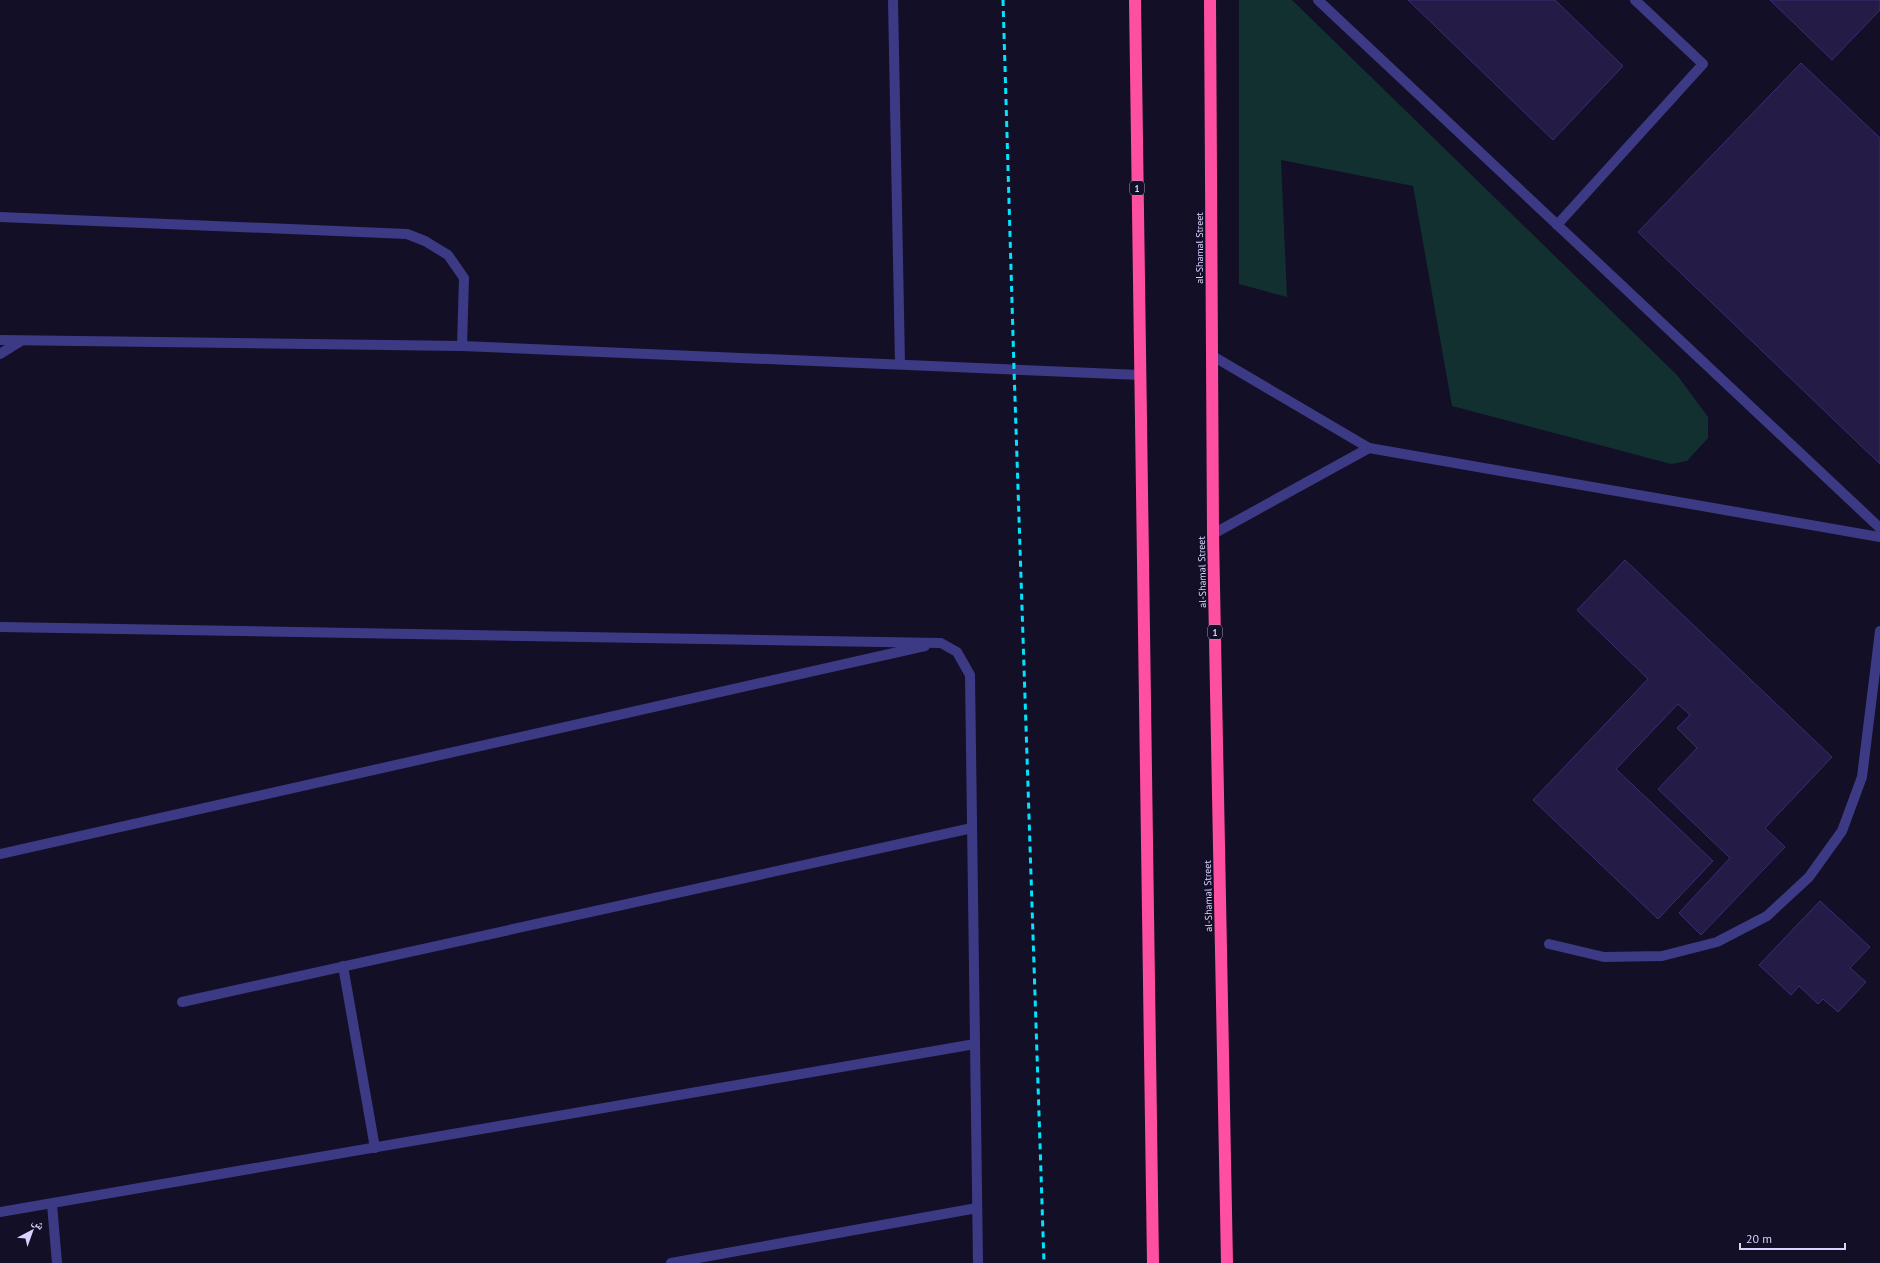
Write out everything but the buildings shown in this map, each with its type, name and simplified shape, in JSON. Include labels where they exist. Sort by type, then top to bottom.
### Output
[{"type":"highway","name":"1","points":[[1135,0],[1154,1263]]},
{"type":"highway","name":"al-Shamal Street","points":[[1210,0],[1213,534],[1227,1263]]},
{"type":"street","points":[[893,0],[900,364]]},
{"type":"street","points":[[1318,0],[1880,528]]},
{"type":"street","points":[[1557,225],[1703,64],[1634,0]]},
{"type":"street","points":[[0,217],[407,234],[425,241],[448,256],[464,278],[462,346]]},
{"type":"street","points":[[0,340],[462,346],[1140,375]]},
{"type":"street","points":[[0,354],[21,340]]},
{"type":"street","points":[[1211,355],[1369,448],[1880,537]]},
{"type":"street","points":[[1213,534],[1369,448]]},
{"type":"street","points":[[0,627],[941,643],[958,652],[970,675],[978,1263]]},
{"type":"street","points":[[1549,944],[1604,957],[1662,956],[1717,942],[1767,916],[1809,877],[1842,831],[1862,777],[1880,631]]},
{"type":"street","points":[[0,854],[941,643]]},
{"type":"street","points":[[182,1002],[972,828]]},
{"type":"street","points":[[342,966],[375,1148]]},
{"type":"street","points":[[0,1212],[975,1044]]},
{"type":"street","points":[[52,1204],[57,1263]]},
{"type":"street","points":[[671,1263],[977,1208]]},
{"type":"green space","points":[[1239,0],[1292,0],[1677,375],[1708,417],[1708,438],[1687,461],[1671,464],[1452,406],[1413,186],[1281,160],[1287,297],[1239,284]]},
{"type":"railway","points":[[1003,0],[1044,1263]]}]
